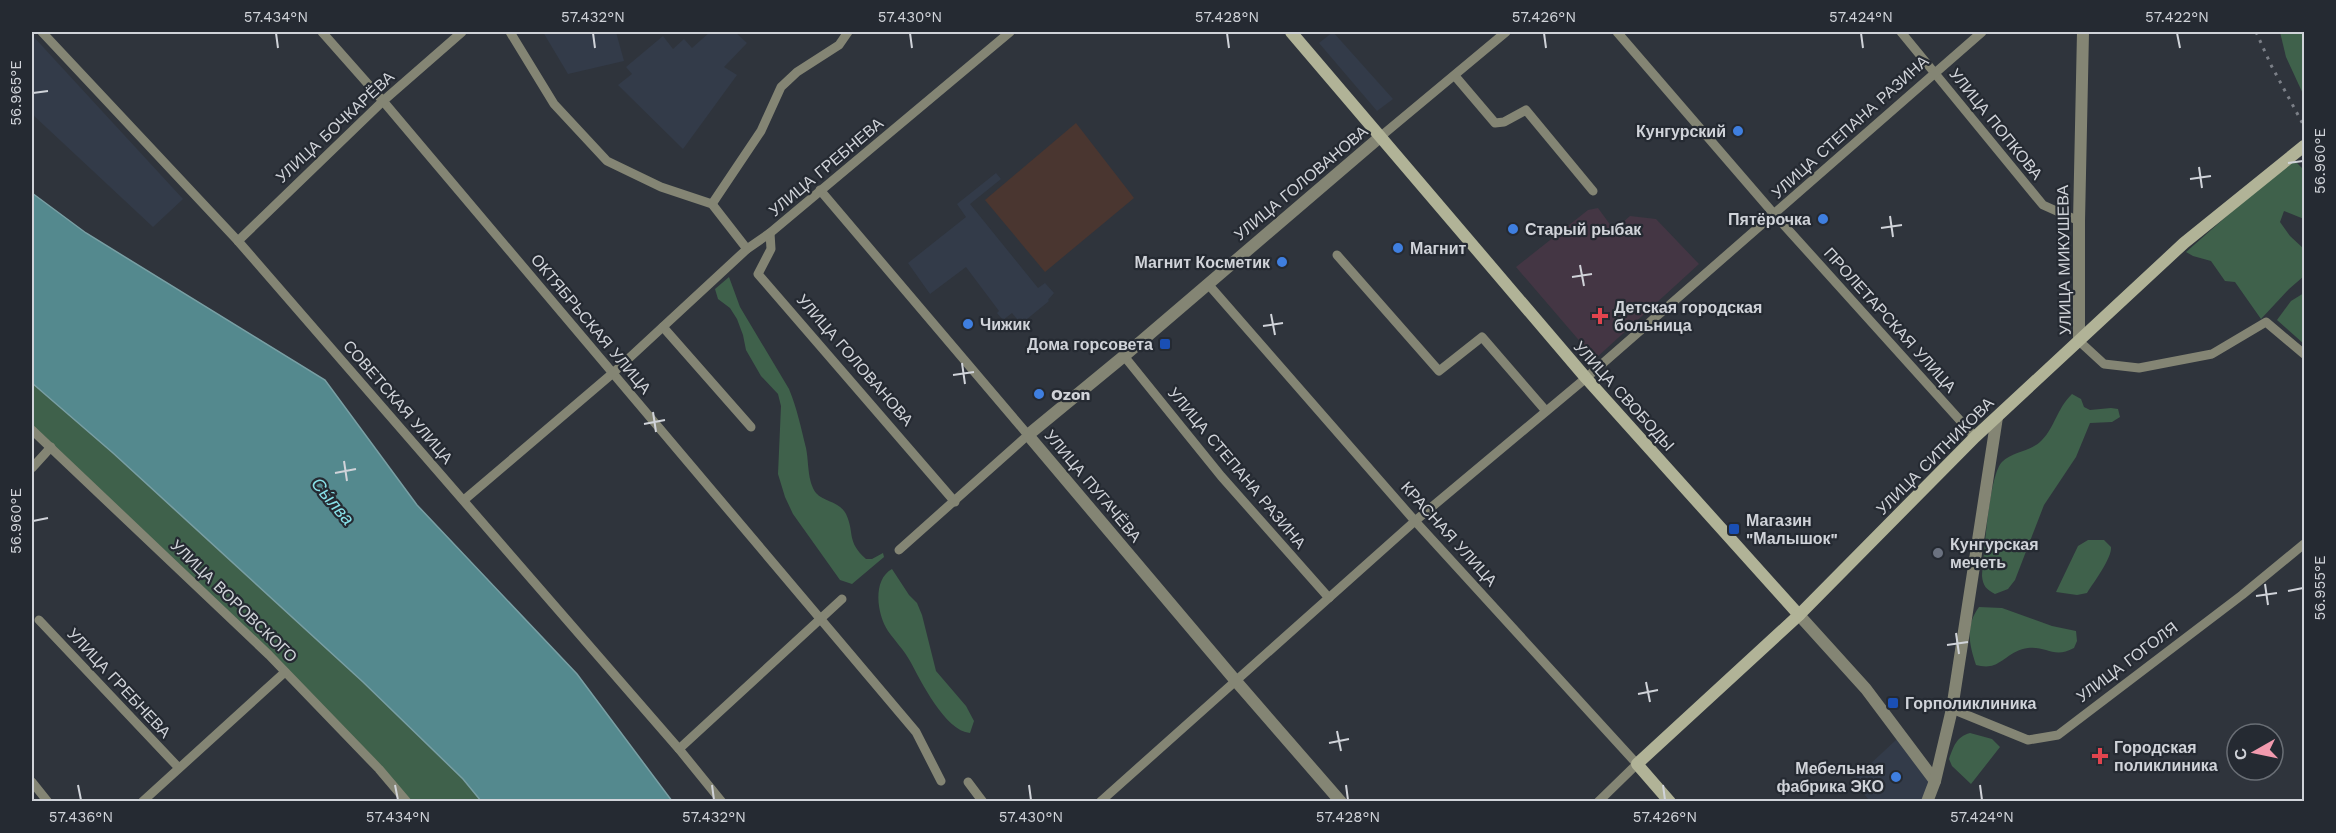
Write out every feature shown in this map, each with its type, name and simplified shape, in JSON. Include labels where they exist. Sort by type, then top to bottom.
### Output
[{"type":"main road","name":"УЛИЦА СВОБОДЫ","points":[[1291,32],[1586,378],[1800,615]]},
{"type":"main road","name":"УЛИЦА СИТНИКОВА","points":[[1637,764],[1800,615],[1975,438],[2184,243],[2301,148]]},
{"type":"main road","name":"КРАСНАЯ УЛИЦА","points":[[1637,764],[1670,801]]},
{"type":"street","name":"ОКТЯБРЬСКАЯ УЛИЦА","points":[[321,32],[383,101],[916,732],[941,781]]},
{"type":"street","points":[[510,32],[554,104],[607,161],[660,187],[712,204],[747,249]]},
{"type":"street","points":[[712,204],[761,131],[781,87],[797,72],[839,45],[848,32]]},
{"type":"street","name":"УЛИЦА ГРЕБНЕВА","points":[[464,500],[613,373],[747,249],[770,233],[1009,32]]},
{"type":"street","name":"УЛИЦА ГОЛОВАНОВА","points":[[899,550],[1028,435],[1506,32]]},
{"type":"street","name":"ПРОЛЕТАРСКАЯ УЛИЦА","points":[[1617,32],[1774,214],[1975,438]]},
{"type":"street","name":"УЛИЦА ПОПКОВА","points":[[1901,32],[2043,205],[2079,221]]},
{"type":"street","name":"УЛИЦА СТЕПАНА РАЗИНА","points":[[1100,801],[1414,521],[1586,378],[1982,32]]},
{"type":"street","name":"УЛИЦА МИКУШЕВА","points":[[2083,32],[2079,341],[2103,364],[2139,368],[2212,354],[2266,322],[2304,354]]},
{"type":"street","name":"СОВЕТСКАЯ УЛИЦА","points":[[45,33],[238,241],[722,801]]},
{"type":"street","name":"УЛИЦА БОЧКАРЁВА","points":[[238,241],[456,33]]},
{"type":"street","points":[[1455,76],[1495,123],[1504,122],[1526,110],[1593,191]]},
{"type":"street","name":"УЛИЦА ПУГАЧЁВА","points":[[820,190],[1235,680],[1341,801]]},
{"type":"street","name":"УЛИЦА ГОЛОВАНОВА","points":[[770,233],[771,249],[758,274],[955,502]]},
{"type":"street","points":[[1337,255],[1439,371],[1482,337],[1546,411]]},
{"type":"street","name":"КРАСНАЯ УЛИЦА","points":[[1208,284],[1414,521],[1637,764]]},
{"type":"street","points":[[663,327],[751,427]]},
{"type":"street","name":"УЛИЦА СТЕПАНА РАЗИНА","points":[[1124,356],[1221,476],[1329,598]]},
{"type":"street","points":[[1927,801],[1935,781],[1952,709],[1997,417]]},
{"type":"street","name":"УЛИЦА ВОРОВСКОГО","points":[[32,430],[285,672],[407,801]]},
{"type":"street","points":[[32,468],[51,447]]},
{"type":"street","name":"УЛИЦА ГОГОЛЯ","points":[[1952,709],[2028,740],[2058,735],[2242,595],[2304,544]]},
{"type":"street","points":[[679,749],[842,599]]},
{"type":"street","name":"УЛИЦА СВОБОДЫ","points":[[1800,615],[1866,689],[1935,781]]},
{"type":"street","name":"УЛИЦА ГРЕБНЕВА","points":[[39,620],[178,767]]},
{"type":"street","points":[[142,801],[285,672]]},
{"type":"street","name":"УЛИЦА СИТНИКОВА","points":[[1598,801],[1637,764]]},
{"type":"street","points":[[32,782],[48,801]]},
{"type":"street","points":[[968,782],[982,801]]},
{"type":"shaded area","points":[[543,32],[616,32],[624,61],[568,74]]},
{"type":"shaded area","points":[[710,32],[735,32],[747,43],[724,67],[737,75],[683,149],[618,85],[632,74],[626,67],[663,36],[673,49],[684,39],[692,48]]},
{"type":"shaded area","points":[[1333,32],[1393,99],[1377,111],[1319,43]]},
{"type":"shaded area","points":[[32,35],[183,199],[153,227],[32,114]]},
{"type":"shaded area","points":[[1076,123],[1134,198],[1045,272],[985,200]]},
{"type":"shaded area","points":[[996,173],[1001,179],[970,204],[1038,288],[1045,283],[1054,293],[1049,301],[1021,324],[1012,313],[1003,320],[997,313],[999,311],[966,267],[930,294],[908,263],[966,217],[957,204]]},
{"type":"shaded area","name":"Детская городская больница","points":[[1598,208],[1614,230],[1630,216],[1656,219],[1699,264],[1595,359],[1516,267],[1588,210]]},
{"type":"shaded area","points":[[1897,739],[1930,781],[1921,801],[1871,802],[1852,781]]},
{"type":"green space","points":[[2280,32],[2304,32],[2304,96],[2286,57]]},
{"type":"green space","points":[[2287,163],[2297,163],[2304,170],[2304,219],[2284,211],[2280,222],[2290,236],[2304,249],[2304,276],[2261,319],[2235,282],[2225,281],[2211,261],[2186,252]]},
{"type":"green space","points":[[729,277],[740,307],[789,389],[797,411],[813,488],[819,496],[836,504],[846,514],[853,542],[866,559],[872,559],[883,553],[884,557],[852,584],[840,580],[793,514],[785,497],[778,474],[781,406],[778,394],[761,376],[746,350],[737,319],[730,308],[718,299],[715,289]]},
{"type":"green space","points":[[2304,293],[2304,344],[2277,320],[2291,301]]},
{"type":"green space","points":[[32,383],[113,453],[363,682],[463,779],[481,801],[409,801],[32,427]]},
{"type":"green space","points":[[2072,394],[2081,399],[2084,407],[2090,410],[2118,409],[2120,417],[2112,422],[2090,423],[2076,457],[2044,505],[2015,580],[2008,589],[1995,594],[1986,587],[1982,576],[1988,516],[1997,470],[2006,458],[2033,447],[2042,440],[2050,430],[2062,406]]},
{"type":"green space","points":[[2088,540],[2104,540],[2111,547],[2111,552],[2102,570],[2087,593],[2077,595],[2056,592],[2078,546]]},
{"type":"green space","points":[[892,569],[917,603],[936,671],[966,706],[974,721],[970,733],[952,724],[943,715],[927,692],[908,657],[884,624],[879,607],[879,589],[881,581]]},
{"type":"green space","points":[[1979,607],[2002,608],[2052,626],[2076,631],[2077,641],[2074,648],[2067,651],[2056,652],[2028,648],[1994,665],[1976,665],[1970,628]]},
{"type":"green space","points":[[1970,733],[1992,739],[2000,747],[1971,784],[1952,766],[1949,759],[1954,746]]},
{"type":"water","name":"Сы́лва","points":[[32,193],[86,233],[325,380],[417,505],[577,674],[672,801],[481,801],[463,779],[363,682],[113,453],[32,383]]},
{"type":"railway","points":[[2256,32],[2304,126]]},
{"type":"place","name":"Кунгурский","points":[[1738,131]]},
{"type":"place","name":"Пятёрочка","points":[[1823,219]]},
{"type":"place","name":"Старый рыбак","points":[[1513,229]]},
{"type":"place","name":"Магнит","points":[[1398,248]]},
{"type":"place","name":"Магнит Косметик","points":[[1282,262]]},
{"type":"place","name":"Детская городская больница","points":[[1600,316]]},
{"type":"place","name":"Чижик","points":[[968,324]]},
{"type":"place","name":"Дома горсовета","points":[[1165,344]]},
{"type":"place","name":"Ozon","points":[[1039,394]]},
{"type":"place","name":"Магазин \"Малышок\"","points":[[1734,529]]},
{"type":"place","name":"Кунгурская мечеть","points":[[1938,553]]},
{"type":"place","name":"Горполиклиника","points":[[1893,703]]},
{"type":"place","name":"Городская поликлиника","points":[[2100,756]]},
{"type":"place","name":"Мебельная фабрика ЭКО","points":[[1896,777]]}]
